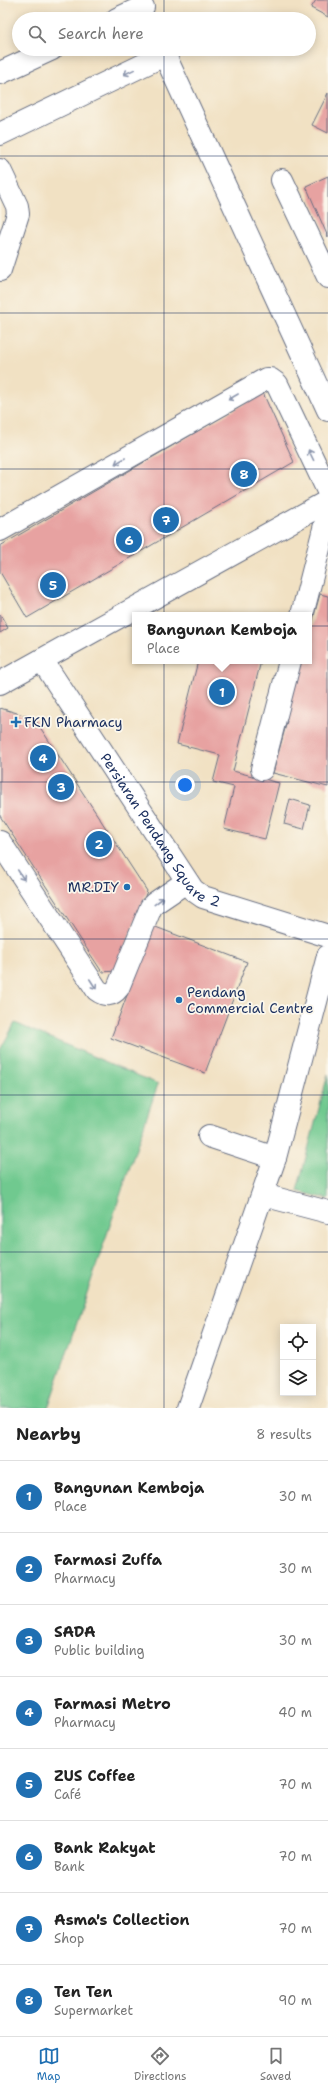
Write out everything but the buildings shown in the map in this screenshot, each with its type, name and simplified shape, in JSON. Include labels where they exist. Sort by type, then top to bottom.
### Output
[{"type":"street","points":[[0,73],[37,56]]},
{"type":"street","points":[[0,134],[155,56]]},
{"type":"street","points":[[165,56],[328,410]]},
{"type":"street","points":[[0,170],[17,206],[18,214],[0,270]]},
{"type":"street","points":[[282,180],[328,277]]},
{"type":"street","points":[[0,530],[266,379],[270,379],[277,384],[328,491]]},
{"type":"street","points":[[0,683],[328,501]]},
{"type":"street","points":[[303,612],[328,514]]},
{"type":"street","name":"Persiaran Pendang Square 2","points":[[42,660],[186,882],[193,890],[203,897],[328,936]]},
{"type":"street","points":[[262,769],[289,664]]},
{"type":"street","points":[[0,842],[97,990],[102,994],[108,995],[114,993],[118,988],[152,907],[155,903],[186,882]]},
{"type":"street","points":[[188,1408],[275,1158],[328,956]]},
{"type":"street","points":[[209,1136],[275,1158]]},
{"type":"street","points":[[263,1195],[328,1212]]},
{"type":"green space","points":[[15,1023],[158,1084],[48,1408],[0,1408],[0,1050]]},
{"type":"green space","points":[[328,1074],[328,1199],[297,1191]]},
{"type":"place","name":"Ten Ten","points":[[244,474]]},
{"type":"place","name":"Asma's Collection","points":[[166,520]]},
{"type":"place","name":"Bank Rakyat","points":[[129,540]]},
{"type":"place","name":"ZUS Coffee","points":[[53,585]]},
{"type":"place","name":"Bangunan Kemboja","points":[[222,692]]},
{"type":"place","name":"FKN Pharmacy","points":[[16,722]]},
{"type":"place","name":"Farmasi Metro","points":[[43,758]]},
{"type":"place","name":"SADA","points":[[61,787]]},
{"type":"place","name":"Farmasi Zuffa","points":[[99,844]]},
{"type":"place","name":"MR.DIY","points":[[127,887]]},
{"type":"place","name":"Pendang Commercial Centre","points":[[179,1000]]}]
